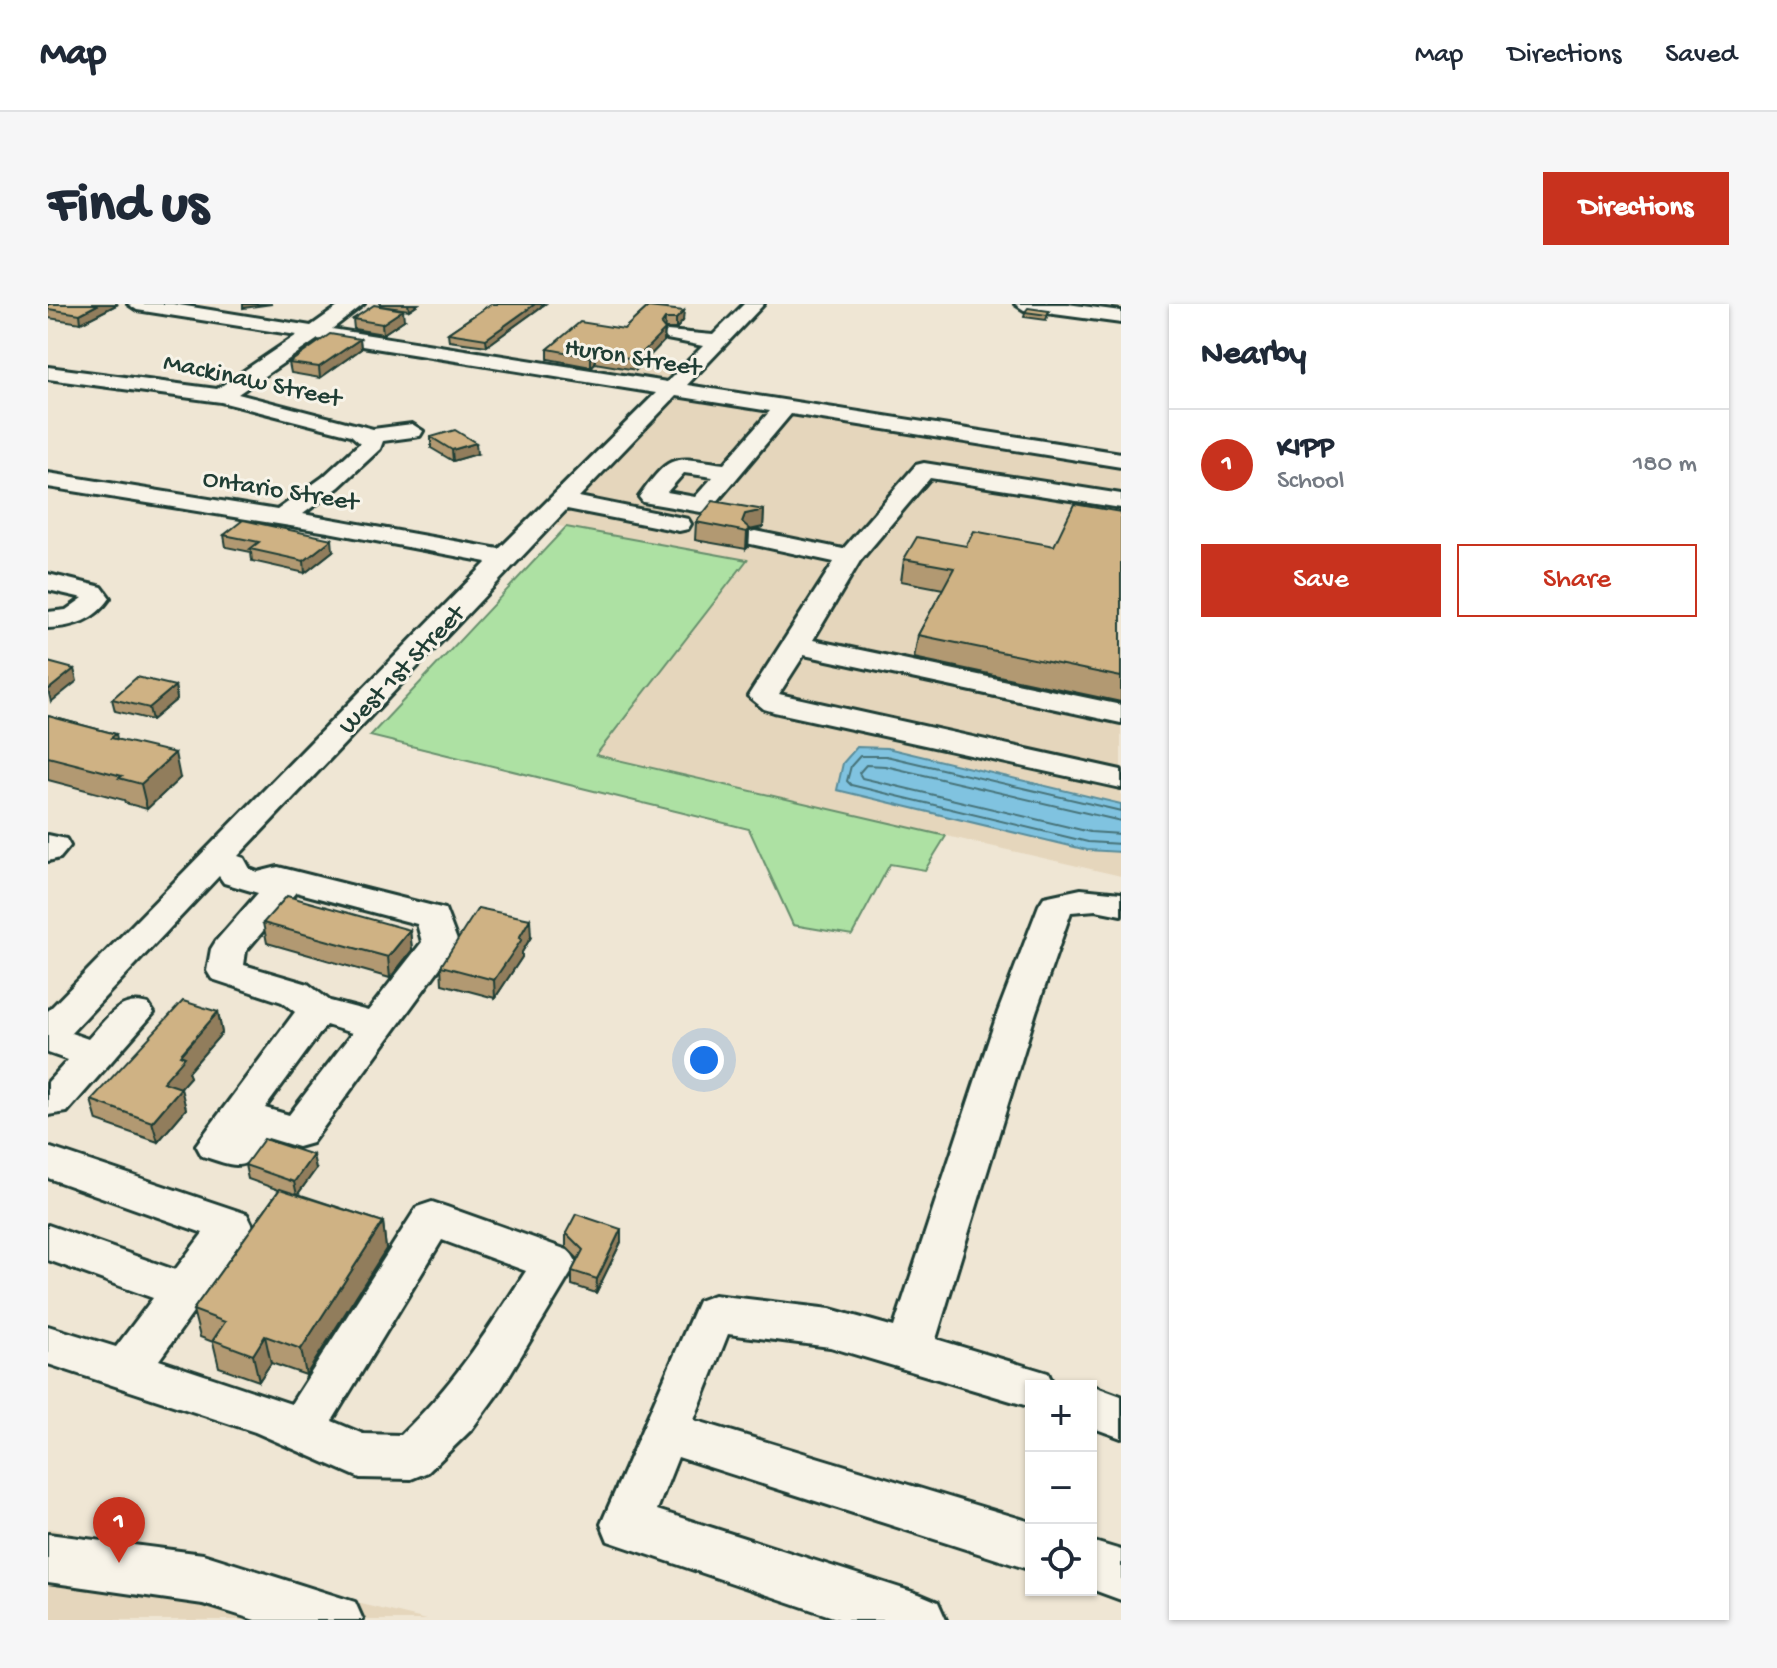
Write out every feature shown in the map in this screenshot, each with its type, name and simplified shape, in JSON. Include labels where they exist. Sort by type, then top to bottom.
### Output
[{"type":"street","name":"Huron Street","points":[[137,304],[1121,460]]},
{"type":"street","points":[[221,396],[355,304]]},
{"type":"street","name":"West 1st Street","points":[[48,1036],[224,863],[505,558],[755,304]]},
{"type":"street","points":[[1024,304],[1110,312]]},
{"type":"street","points":[[674,335],[718,342]]},
{"type":"street","name":"Mackinaw Street","points":[[48,373],[221,396],[290,410],[370,436],[372,444],[352,464],[283,517]]},
{"type":"street","points":[[729,472],[785,407]]},
{"type":"street","points":[[370,436],[412,431]]},
{"type":"street","points":[[1121,501],[924,470],[849,558],[763,696],[774,703],[1121,779]]},
{"type":"street","name":"Ontario Street","points":[[48,480],[283,517],[505,558]]},
{"type":"street","points":[[563,501],[704,529]]},
{"type":"street","points":[[755,538],[849,558]]},
{"type":"street","points":[[48,582],[93,593],[97,598],[80,614],[64,620],[48,620]]},
{"type":"street","points":[[796,645],[1121,714]]},
{"type":"street","points":[[48,845],[54,846],[48,851]]},
{"type":"street","points":[[224,863],[236,876],[258,883],[283,879],[433,917],[440,943],[298,1132],[259,1121],[237,1151],[216,1145],[317,1010]]},
{"type":"street","points":[[283,879],[229,949],[225,971],[295,993],[317,1010],[378,1027]]},
{"type":"street","points":[[909,1351],[1017,1012],[1056,905],[1077,898],[1121,904]]},
{"type":"street","points":[[53,1102],[135,1013]]},
{"type":"street","points":[[48,1036],[95,1055]]},
{"type":"street","points":[[48,1162],[232,1226],[125,1370]]},
{"type":"street","points":[[48,1345],[267,1415],[301,1430],[360,1456],[411,1457],[454,1415],[484,1375],[555,1263],[432,1219],[301,1430]]},
{"type":"street","points":[[48,1242],[183,1291]]},
{"type":"street","points":[[919,1620],[626,1524],[714,1314],[830,1328],[1025,1385]]},
{"type":"street","points":[[1097,1408],[1121,1417]]},
{"type":"street","points":[[665,1432],[1025,1544]]},
{"type":"street","points":[[50,1566],[203,1579],[336,1620]]},
{"type":"street","points":[[1097,1567],[1121,1575]]},
{"type":"shaded area","points":[[577,343],[690,363],[667,385],[549,367]]},
{"type":"shaded area","points":[[677,393],[1121,463],[1121,876],[595,755],[746,561],[548,524]]},
{"type":"shaded area","points":[[48,1528],[427,1620],[48,1620]]},
{"type":"green space","points":[[566,527],[747,560],[596,755],[946,836],[925,870],[890,864],[852,935],[793,925],[749,829],[370,736]]},
{"type":"water","points":[[857,747],[887,748],[1121,804],[1121,852],[1087,850],[837,790],[843,763]]},
{"type":"building","points":[[48,304],[99,304],[80,314],[48,309]]},
{"type":"building","points":[[491,304],[535,304],[486,339],[448,333]]},
{"type":"building","points":[[374,305],[403,310],[382,324],[353,319]]},
{"type":"building","points":[[648,307],[684,311],[676,319],[665,319],[661,325],[665,330],[636,359],[595,353],[591,357],[548,349],[580,322],[624,329]]},
{"type":"building","points":[[1028,308],[1049,311],[1047,315],[1025,312]]},
{"type":"building","points":[[330,334],[360,339],[319,367],[289,363]]},
{"type":"building","points":[[455,430],[476,443],[452,450],[431,437]]},
{"type":"building","points":[[713,501],[764,510],[745,514],[742,522],[750,529],[747,532],[696,522]]},
{"type":"building","points":[[1074,504],[1121,512],[1121,677],[918,635],[954,568],[904,559],[917,537],[966,546],[974,531],[1054,546]]},
{"type":"building","points":[[243,520],[332,539],[304,561],[250,549],[259,542],[224,535]]},
{"type":"building","points":[[48,662],[74,669],[48,690]]},
{"type":"building","points":[[137,677],[175,686],[149,708],[112,699]]},
{"type":"building","points":[[48,716],[116,734],[111,738],[175,753],[141,784],[119,778],[122,776],[48,757]]},
{"type":"building","points":[[287,896],[410,930],[388,957],[263,923]]},
{"type":"building","points":[[478,908],[530,919],[519,938],[522,939],[494,980],[441,966]]},
{"type":"building","points":[[183,1001],[218,1012],[180,1055],[185,1057],[163,1082],[181,1088],[152,1122],[91,1100]]},
{"type":"building","points":[[264,1139],[313,1155],[294,1182],[245,1165]]},
{"type":"building","points":[[280,1189],[383,1222],[301,1349],[265,1336],[253,1355],[213,1340],[225,1322],[193,1310]]},
{"type":"building","points":[[576,1214],[621,1229],[597,1279],[572,1271],[583,1250],[566,1233]]},
{"type":"place","name":"KIPP","points":[[119,1563]]}]
